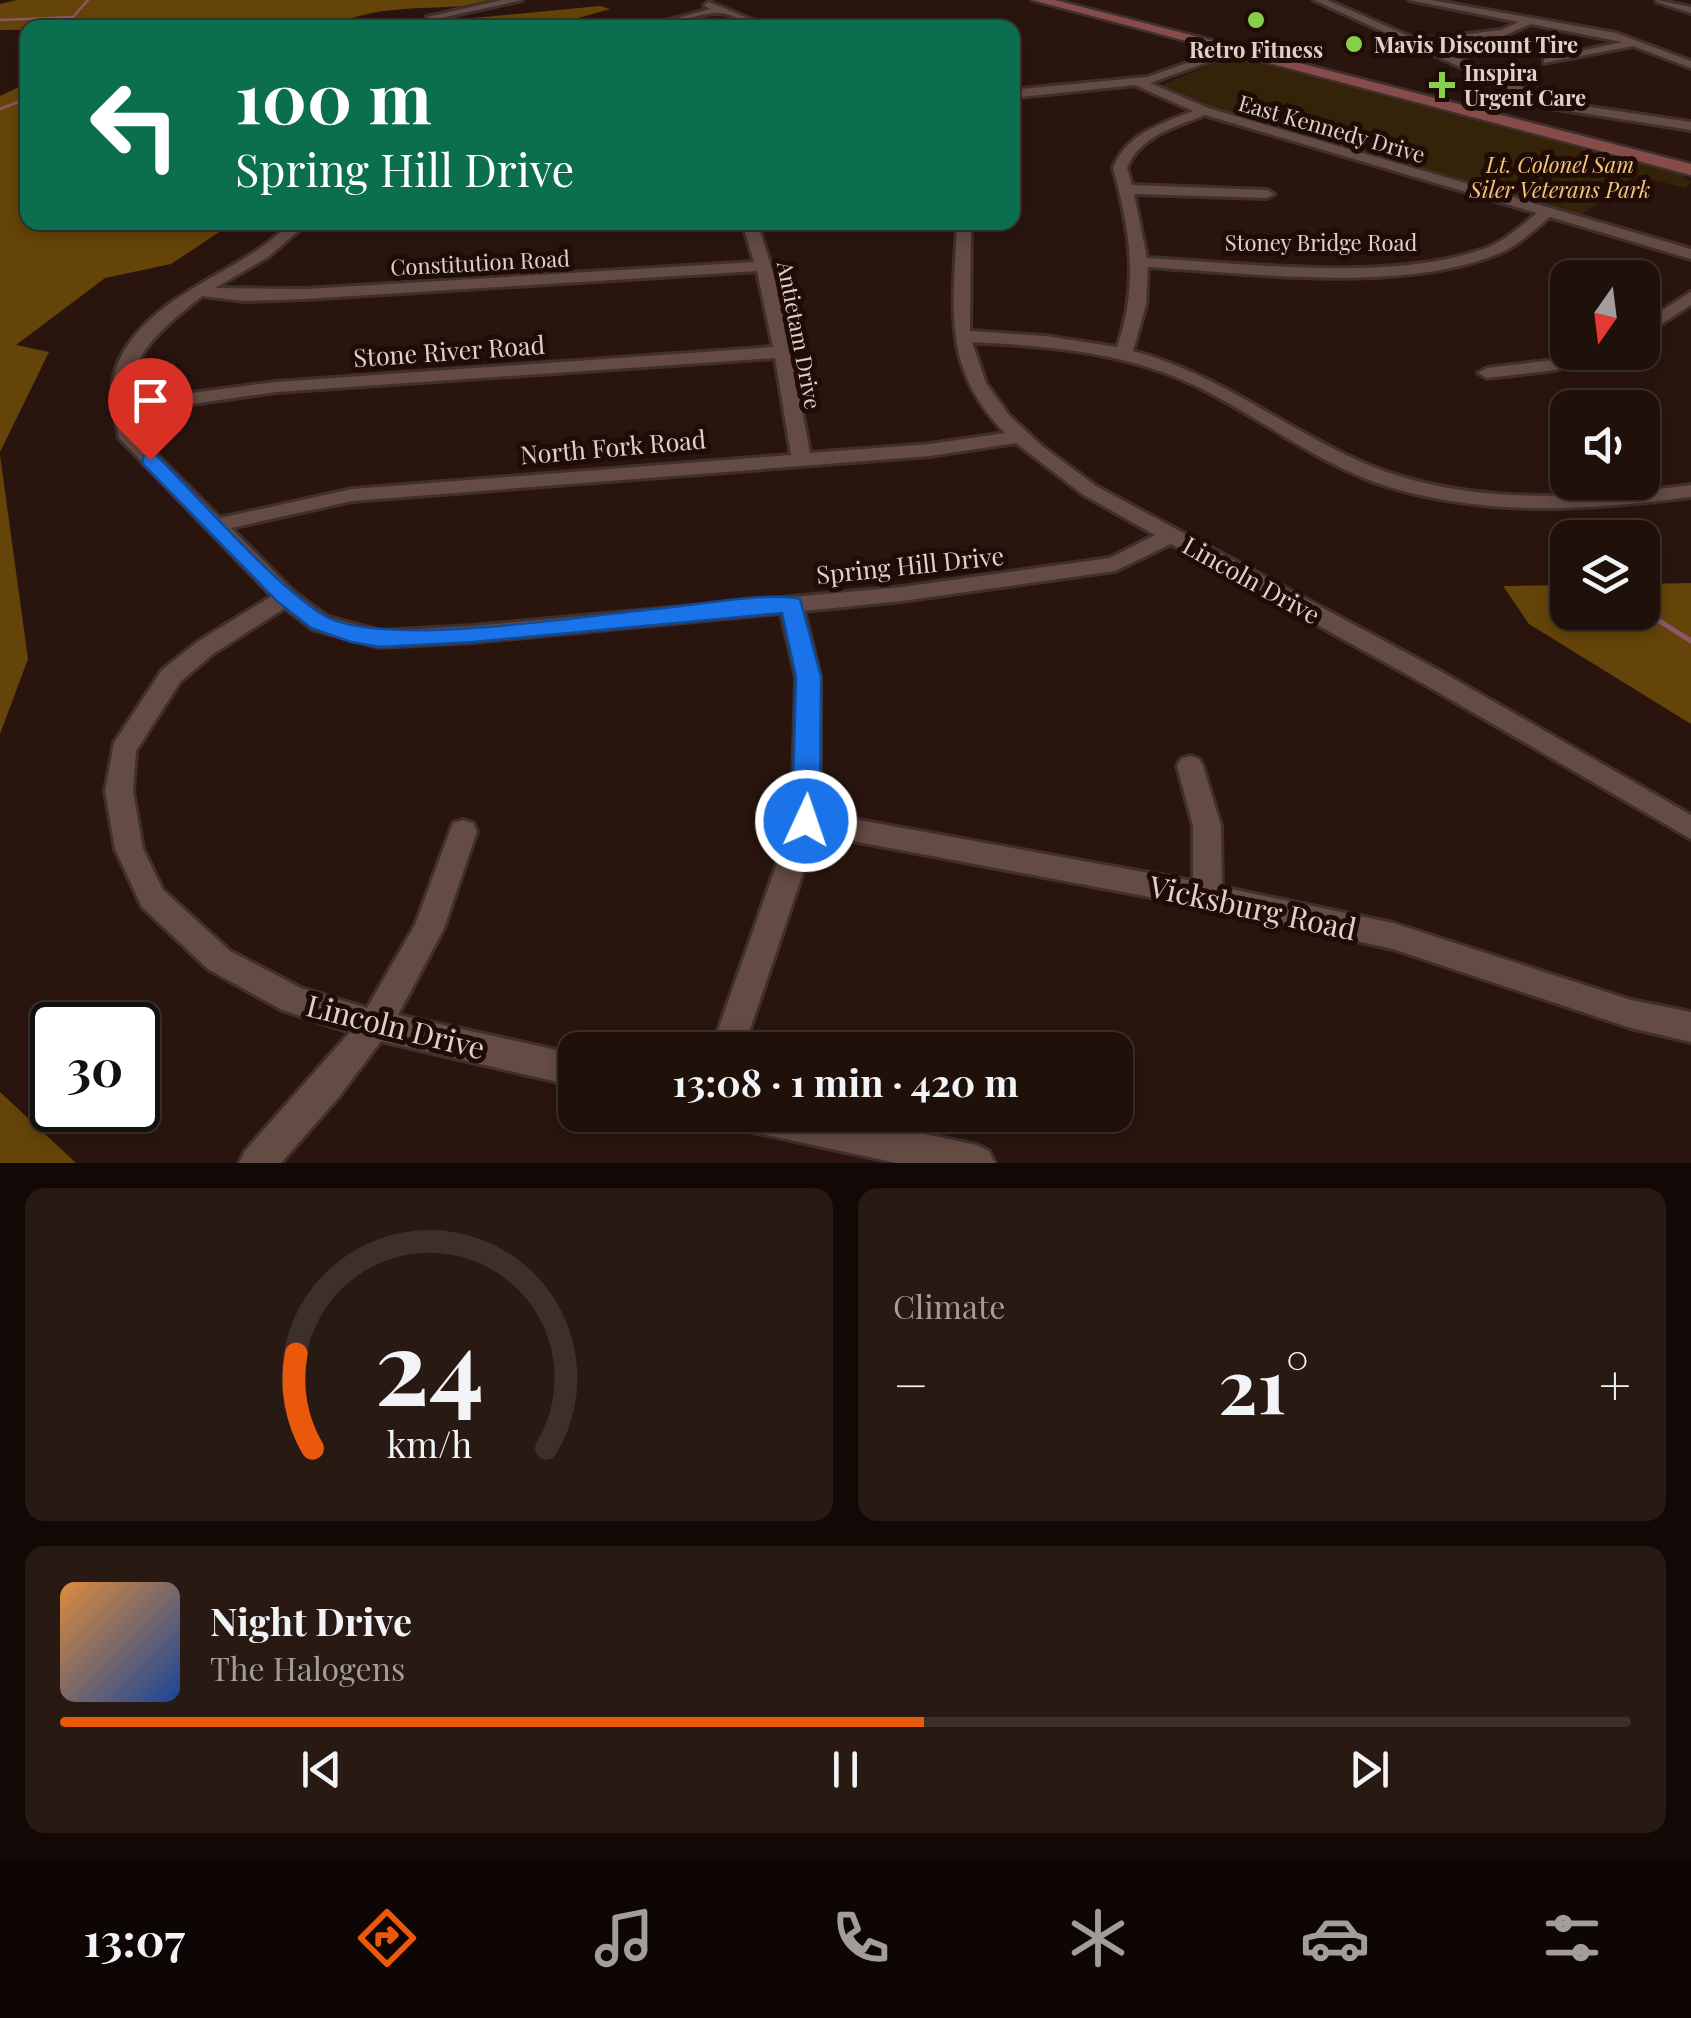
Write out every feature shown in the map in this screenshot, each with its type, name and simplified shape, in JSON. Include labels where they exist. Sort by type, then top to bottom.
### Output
[{"type":"main road","points":[[1040,0],[1691,170]]},
{"type":"street","points":[[432,17],[517,0]]},
{"type":"street","points":[[1319,0],[1554,105],[1691,126]]},
{"type":"street","points":[[1421,0],[1637,42],[1691,65]]},
{"type":"street","points":[[1660,0],[1691,10]]},
{"type":"street","points":[[695,1],[748,20]]},
{"type":"street","points":[[678,20],[722,9]]},
{"type":"street","points":[[1418,43],[1503,34],[1531,20]]},
{"type":"street","points":[[1548,61],[1637,42]]},
{"type":"street","points":[[1020,93],[1138,82],[1232,50]]},
{"type":"street","name":"East Kennedy Drive","points":[[1138,82],[1204,112],[1691,254]]},
{"type":"street","points":[[1124,353],[1140,314],[1140,262],[1120,168],[1122,158],[1133,147],[1204,112]]},
{"type":"street","points":[[1126,188],[1267,194]]},
{"type":"street","name":"Stoney Bridge Road","points":[[1140,262],[1387,268],[1450,262],[1492,251],[1547,212]]},
{"type":"street","points":[[122,416],[127,363],[147,333],[198,291],[263,254],[292,230]]},
{"type":"street","name":"Antietam Drive","points":[[752,230],[783,352],[801,458]]},
{"type":"street","name":"Lincoln Drive","points":[[964,230],[967,360],[1001,420],[1020,437],[1090,490],[1691,828]]},
{"type":"street","name":"Constitution Road","points":[[198,291],[244,296],[305,294],[764,266]]},
{"type":"street","points":[[1660,318],[1691,296]]},
{"type":"street","points":[[965,336],[1124,353],[1175,370],[1218,391],[1331,458],[1452,496],[1574,506],[1691,491]]},
{"type":"street","name":"Stone River Road","points":[[122,416],[184,400],[276,388],[783,352]]},
{"type":"street","points":[[1487,374],[1550,366]]},
{"type":"street","name":"Spring Hill Drive","points":[[122,416],[129,438],[286,597],[320,623],[380,639],[792,604],[1077,572],[1138,556],[1172,535]]},
{"type":"street","name":"North Fork Road","points":[[214,526],[352,495],[930,450],[1020,437]]},
{"type":"street","name":"Lincoln Drive","points":[[286,597],[204,648],[171,676],[123,750],[119,790],[129,849],[152,898],[219,960],[293,1000],[375,1025],[558,1066]]},
{"type":"street","points":[[732,1032],[806,821],[808,677],[792,604]]},
{"type":"street","points":[[1190,766],[1207,826],[1208,896]]},
{"type":"street","name":"Vicksburg Road","points":[[806,821],[1208,896],[1393,936],[1631,1014],[1691,1027]]},
{"type":"street","points":[[257,1163],[336,1080],[400,990],[447,890],[464,831]]},
{"type":"street","points":[[832,1132],[977,1163]]},
{"type":"green space","name":"Lt. Colonel Sam Siler Veterans Park","points":[[1229,57],[1680,174],[1691,182],[1685,188],[1636,175],[1578,217],[1202,107],[1159,86]]},
{"type":"shaded area","points":[[17,0],[507,0],[384,11],[346,20],[20,20],[20,30],[0,30],[0,4]]},
{"type":"shaded area","points":[[600,6],[610,9],[572,20],[453,20]]},
{"type":"shaded area","points":[[20,86],[20,230],[222,230],[171,264],[105,278],[16,345],[49,352],[0,452],[0,96]]},
{"type":"shaded area","points":[[0,455],[28,659],[0,734]]},
{"type":"shaded area","points":[[1691,583],[1691,724],[1529,624],[1503,586],[1550,585],[1550,630],[1660,630],[1660,584]]},
{"type":"shaded area","points":[[0,1092],[30,1120],[30,1132],[43,1132],[76,1163],[0,1163]]},
{"type":"waterway","points":[[73,17],[88,0]]},
{"type":"waterway","points":[[0,20],[73,17]]},
{"type":"waterway","points":[[0,109],[20,101]]},
{"type":"waterway","points":[[1660,621],[1691,641]]},
{"type":"place","name":"Retro Fitness","points":[[1256,20]]},
{"type":"place","name":"Mavis Discount Tire","points":[[1354,44]]},
{"type":"place","name":"Inspira Urgent Care","points":[[1442,85]]},
{"type":"route","points":[[150,460],[286,597],[320,623],[351,634],[380,639],[473,634],[792,604],[808,677],[811,732],[806,821]]}]
